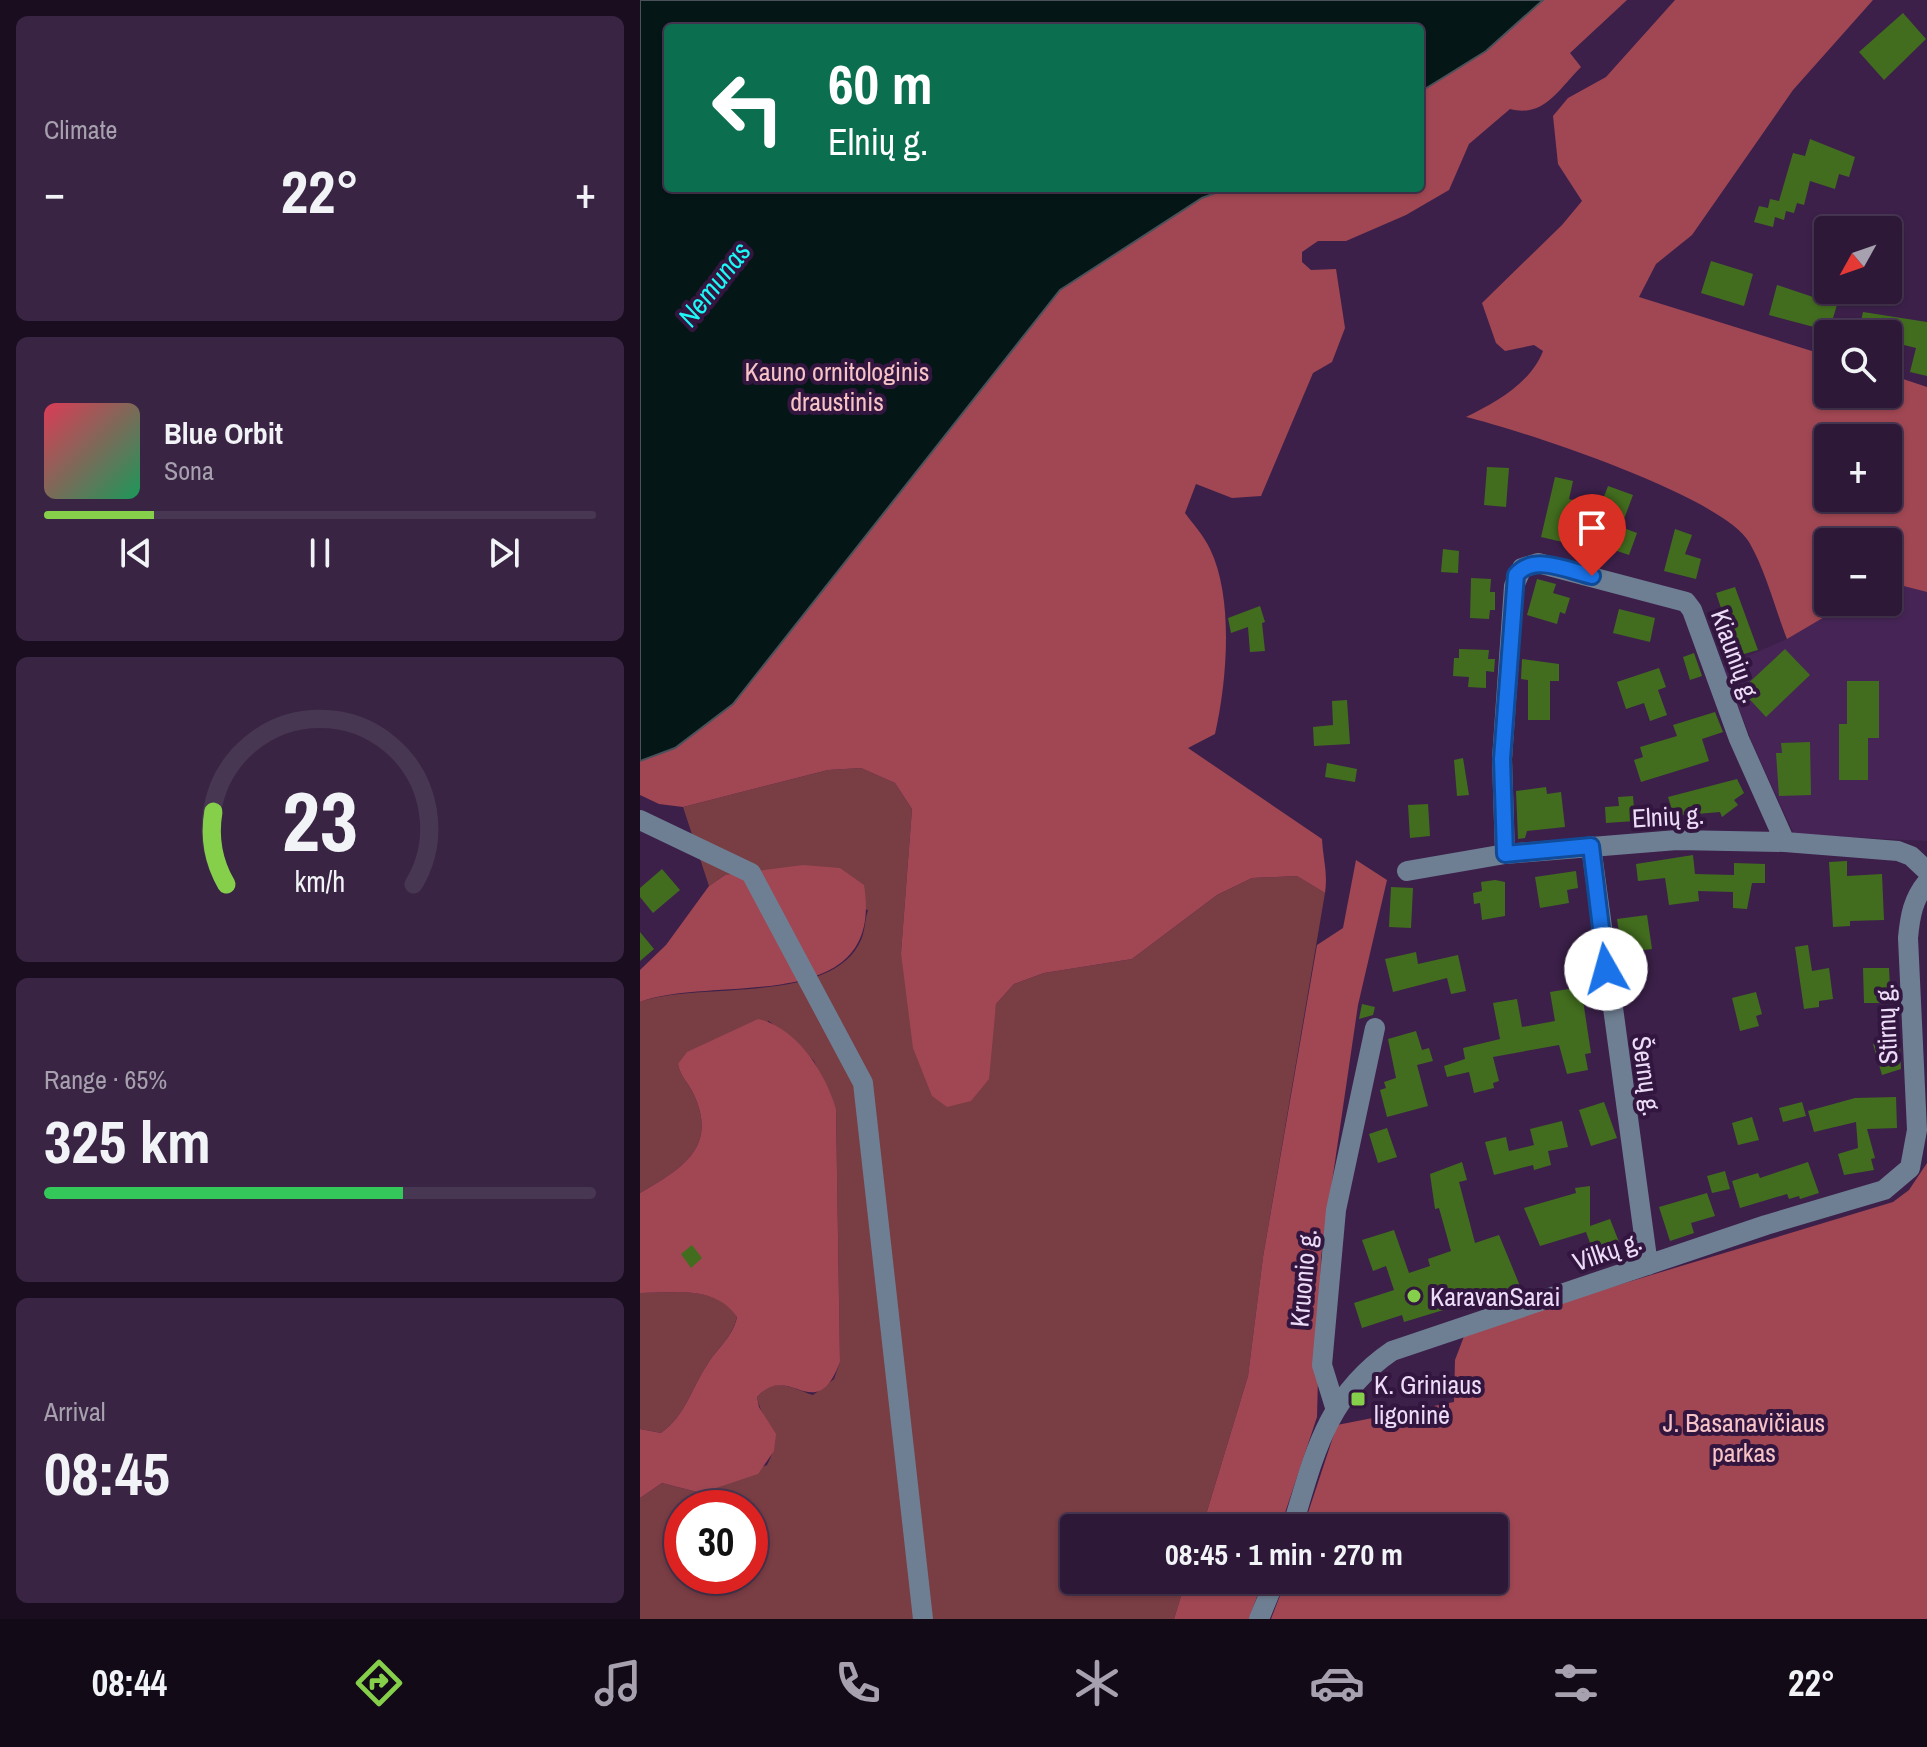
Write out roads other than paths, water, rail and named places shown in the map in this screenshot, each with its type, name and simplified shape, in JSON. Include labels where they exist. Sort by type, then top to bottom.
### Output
[{"type":"street","name":"Kiaunių g.","points":[[1505,854],[1502,759],[1514,586],[1522,568],[1538,563],[1673,596],[1686,602],[1692,610],[1759,791],[1785,842]]},
{"type":"street","points":[[640,820],[751,873],[863,1083],[923,1619]]},
{"type":"street","name":"Elnių g.","points":[[1407,871],[1505,854],[1718,839],[1898,851],[1911,856],[1927,871]]},
{"type":"street","name":"Šernų g.","points":[[1591,846],[1648,1265]]},
{"type":"street","name":"Stirnų g.","points":[[1910,1168],[1917,1130],[1908,938],[1910,916],[1917,896],[1927,882]]},
{"type":"street","name":"Kruonio g.","points":[[1335,1407],[1322,1365],[1334,1224],[1375,1028]]},
{"type":"street","name":"Vilkų g.","points":[[1335,1407],[1363,1374],[1404,1345],[1884,1190],[1910,1168]]},
{"type":"street","points":[[1297,1514],[1335,1407]]},
{"type":"street","points":[[1259,1619],[1269,1594]]},
{"type":"water","name":"Kauno ornitologinis draustinis","points":[[640,0],[1543,0],[1486,51],[1424,90],[1424,24],[664,24],[664,192],[1218,192],[1202,198],[1060,290],[733,704],[675,748],[640,761]]},
{"type":"place","name":"KaravanSarai","points":[[1414,1296]]},
{"type":"place","name":"K. Griniaus ligoninė","points":[[1358,1399]]},
{"type":"water label","name":"Nemunas","points":[[714,284]]},
{"type":"park label","name":"J. Basanavičiaus parkas","points":[[1744,1437]]}]
